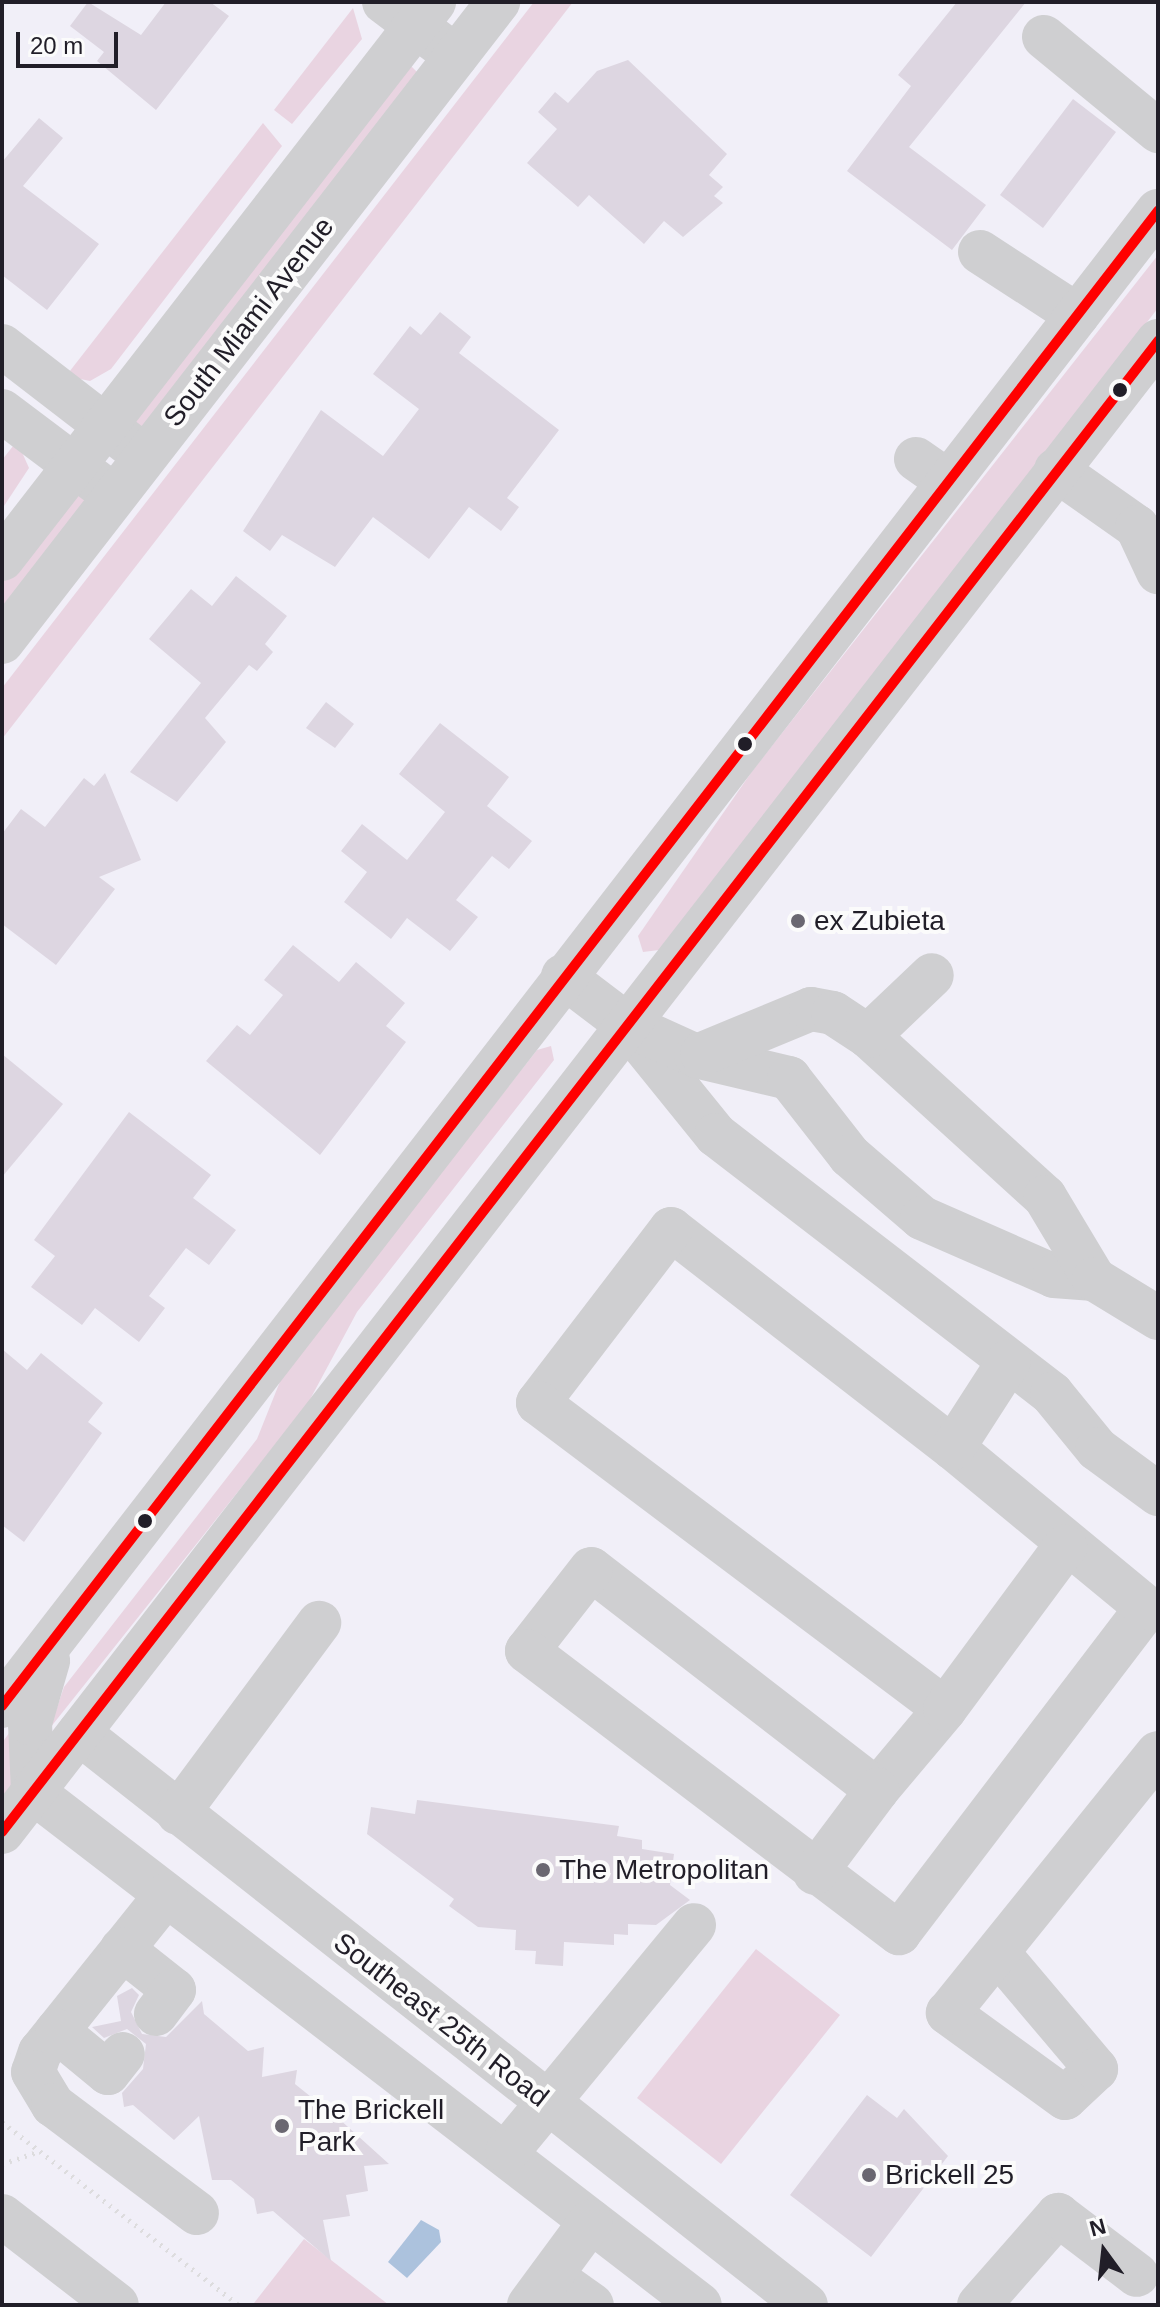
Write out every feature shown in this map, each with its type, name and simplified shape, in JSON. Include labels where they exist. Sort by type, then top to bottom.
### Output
[{"type":"main road","name":"South Miami Avenue","points":[[2,642],[498,2]]},
{"type":"main road","name":"South Miami Avenue","points":[[2,559],[106,427],[411,10]]},
{"type":"main road","points":[[411,10],[456,56]]},
{"type":"main road","points":[[1044,37],[1158,131]]},
{"type":"main road","points":[[5,1694],[53,1641],[563,976],[932,470],[1077,315],[1158,211]]},
{"type":"main road","points":[[980,252],[1077,315]]},
{"type":"main road","points":[[2,1832],[1158,341]]},
{"type":"main road","points":[[2,346],[145,456]]},
{"type":"main road","points":[[2,411],[115,496]]},
{"type":"main road","points":[[1056,470],[1148,525],[1158,572]]},
{"type":"main road","points":[[868,1036],[932,975]]},
{"type":"main road","points":[[563,976],[626,1024],[696,1056],[789,1078],[850,1156],[922,1218],[1054,1276],[1094,1279],[1158,1318]]},
{"type":"main road","points":[[696,1056],[811,1009],[833,1013],[868,1036],[1045,1197],[1094,1279]]},
{"type":"main road","points":[[626,1024],[716,1135],[1052,1394],[1097,1449],[1158,1494]]},
{"type":"main road","points":[[877,1790],[591,1569],[527,1651],[815,1873],[899,1933],[1152,1601],[1065,1547],[953,1448],[671,1229],[538,1403],[945,1709]]},
{"type":"main road","points":[[953,1448],[1009,1361]]},
{"type":"main road","points":[[815,1873],[877,1790],[945,1709],[1065,1547]]},
{"type":"main road","points":[[178,1813],[319,1623]]},
{"type":"main road","points":[[53,1641],[30,1723],[33,1792],[507,2152],[700,2305]]},
{"type":"main road","name":"Southeast 25th Road","points":[[79,1733],[258,1877],[806,2305]]},
{"type":"main road","points":[[998,1953],[1158,1753]]},
{"type":"main road","points":[[215,1932],[258,1877]]},
{"type":"main road","points":[[166,1895],[57,2031],[33,2072],[44,2097],[197,2213]]},
{"type":"main road","points":[[507,2152],[694,1925]]},
{"type":"main road","points":[[122,1949],[174,1990],[156,2014]]},
{"type":"main road","points":[[57,2031],[108,2073],[123,2054]]},
{"type":"main road","points":[[979,2305],[1058,2215],[1137,2275]]},
{"type":"main road","points":[[2,2216],[117,2305]]},
{"type":"main road","points":[[591,2221],[540,2290],[592,2305]]},
{"type":"path","points":[[2,2122],[239,2305]]},
{"type":"path","points":[[2,2164],[39,2151]]},
{"type":"shaded area","points":[[534,2],[573,2],[2,739],[2,688]]},
{"type":"shaded area","points":[[353,8],[362,39],[292,124],[274,110]]},
{"type":"shaded area","points":[[408,63],[422,77],[147,437],[126,415]]},
{"type":"shaded area","points":[[263,123],[282,146],[111,369],[90,381],[66,376]]},
{"type":"shaded area","points":[[1158,255],[1158,308],[659,950],[643,952],[638,936],[753,770]]},
{"type":"shaded area","points":[[17,441],[29,468],[2,509],[2,460]]},
{"type":"shaded area","points":[[93,488],[2,625],[2,576],[69,489]]},
{"type":"shaded area","points":[[551,1046],[554,1060],[357,1312],[307,1405],[50,1728],[64,1687],[257,1439],[283,1374],[537,1050]]},
{"type":"shaded area","points":[[21,1716],[24,1773],[2,1801],[2,1743]]},
{"type":"shaded area","points":[[756,1949],[840,2015],[721,2164],[637,2098]]},
{"type":"shaded area","points":[[304,2239],[389,2305],[254,2303]]},
{"type":"water","points":[[421,2220],[439,2230],[441,2242],[407,2278],[388,2262]]},
{"type":"building","points":[[88,2],[141,35],[166,2],[210,2],[229,16],[156,110],[97,61],[104,52],[70,26]]},
{"type":"building","points":[[957,2],[1026,2],[909,147],[986,205],[952,250],[847,171],[911,86],[898,75]]},
{"type":"building","points":[[628,60],[727,154],[709,175],[723,187],[714,196],[723,203],[683,237],[664,221],[644,244],[589,195],[578,207],[527,163],[557,129],[538,112],[555,92],[568,103],[597,71]]},
{"type":"building","points":[[1073,99],[1116,132],[1043,228],[1000,195]]},
{"type":"building","points":[[39,118],[63,138],[23,186],[99,244],[47,310],[2,275],[2,162]]},
{"type":"building","points":[[440,312],[471,337],[459,353],[559,430],[507,498],[519,507],[501,531],[469,507],[429,559],[373,517],[335,567],[282,535],[270,551],[243,531],[321,410],[383,456],[419,409],[373,374],[410,326],[421,335]]},
{"type":"building","points":[[236,576],[287,616],[265,644],[273,652],[257,671],[249,665],[205,718],[226,742],[177,802],[130,772],[201,683],[149,639],[191,589],[212,606]]},
{"type":"building","points":[[326,702],[354,724],[335,748],[306,728]]},
{"type":"building","points":[[440,723],[509,777],[487,806],[532,841],[509,869],[492,856],[456,900],[478,917],[450,951],[407,918],[391,939],[344,902],[367,872],[341,851],[362,824],[407,860],[445,812],[399,774]]},
{"type":"building","points":[[105,773],[141,860],[99,877],[115,889],[56,965],[2,924],[2,834],[21,809],[45,827],[84,778],[94,786]]},
{"type":"building","points":[[293,945],[339,982],[356,962],[405,1003],[386,1026],[406,1042],[320,1155],[206,1061],[237,1025],[250,1035],[283,995],[264,980]]},
{"type":"building","points":[[2,1054],[63,1104],[2,1177]]},
{"type":"building","points":[[129,1112],[211,1175],[193,1198],[236,1230],[209,1265],[186,1248],[149,1296],[165,1308],[139,1342],[95,1308],[82,1325],[31,1287],[55,1256],[34,1240]]},
{"type":"building","points":[[2,1349],[27,1370],[41,1353],[103,1403],[88,1422],[102,1433],[24,1542],[2,1525]]},
{"type":"building","name":"The Metropolitan","points":[[417,1800],[619,1826],[617,1836],[642,1840],[642,1849],[674,1854],[670,1885],[690,1900],[656,1925],[628,1924],[628,1935],[614,1934],[614,1945],[564,1942],[563,1966],[535,1964],[536,1951],[515,1950],[516,1930],[478,1927],[449,1906],[454,1899],[367,1834],[371,1807],[415,1814]]},
{"type":"building","name":"The Brickell Park","points":[[132,1988],[139,1995],[131,2012],[142,2034],[166,2037],[202,2001],[204,2014],[248,2051],[264,2047],[262,2077],[297,2070],[295,2084],[326,2109],[336,2108],[337,2117],[389,2164],[364,2166],[368,2191],[346,2195],[350,2216],[323,2220],[331,2261],[273,2211],[257,2214],[254,2199],[231,2180],[212,2180],[199,2116],[174,2140],[133,2105],[124,2107],[122,2093],[143,2069],[146,2044],[127,2029],[104,2038],[92,2027],[121,2021],[117,1996]]},
{"type":"building","name":"Brickell 25","points":[[867,2095],[897,2118],[904,2109],[948,2156],[871,2257],[790,2195]]},
{"type":"transit line","points":[[2,1706],[1158,211]]},
{"type":"transit line","points":[[2,1832],[1158,341]]},
{"type":"place","name":"ex Zubieta","points":[[798,921]]},
{"type":"place","name":"The Metropolitan","points":[[543,1870]]},
{"type":"place","name":"The Brickell Park","points":[[282,2126]]},
{"type":"place","name":"Brickell 25","points":[[869,2175]]}]
